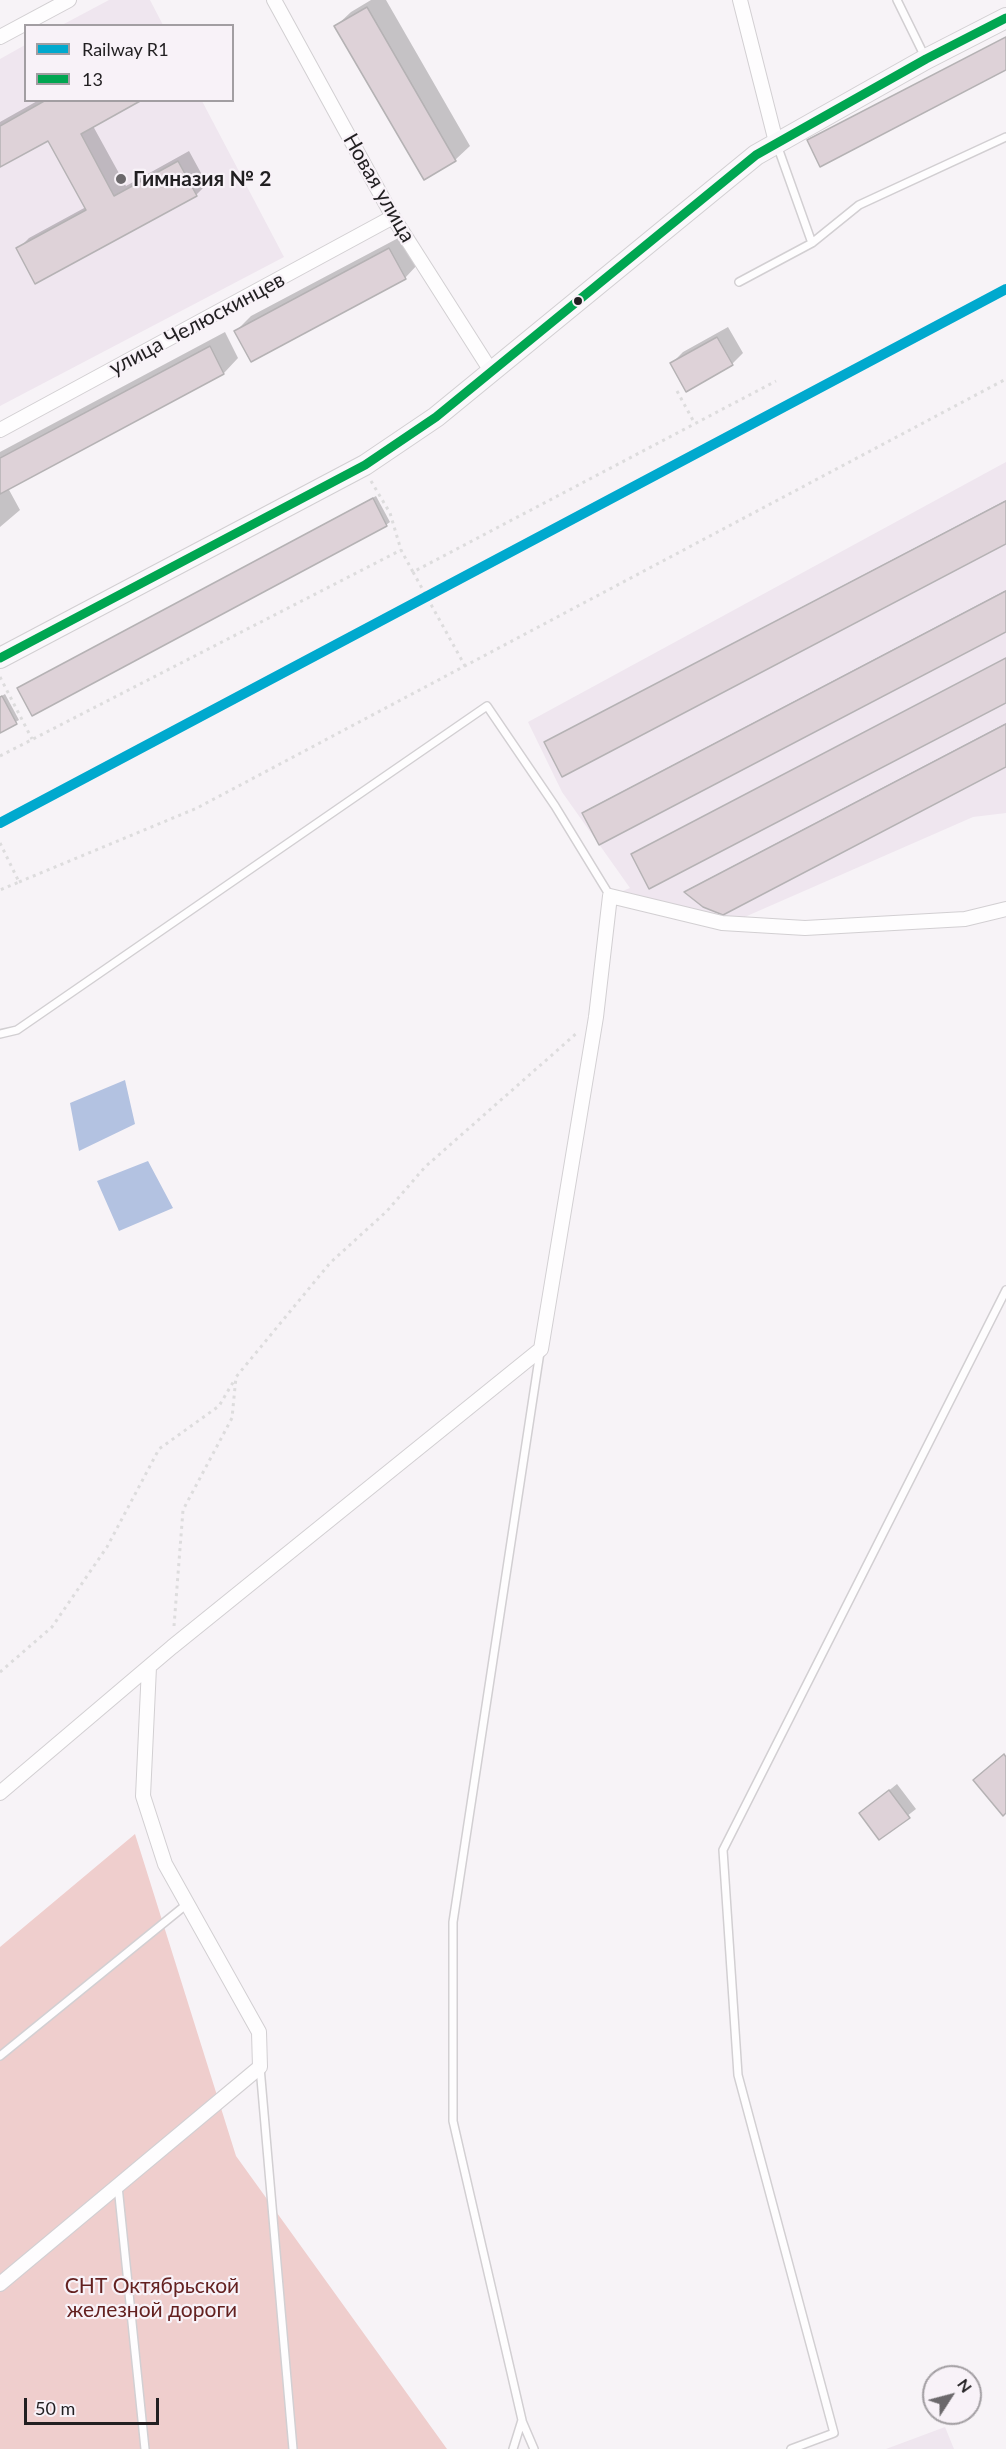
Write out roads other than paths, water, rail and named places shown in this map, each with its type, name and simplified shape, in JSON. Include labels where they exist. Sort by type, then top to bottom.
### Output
[{"type":"main road","points":[[1,655],[363,466],[436,417],[735,171],[776,142],[926,59],[1006,18]]},
{"type":"street","points":[[24,24],[69,0]]},
{"type":"street","name":"Новая улица","points":[[274,0],[393,217],[491,372]]},
{"type":"street","points":[[740,0],[776,142]]},
{"type":"street","points":[[0,37],[24,24]]},
{"type":"street","name":"улица Челюскинцев","points":[[0,430],[393,217]]},
{"type":"street","points":[[0,1792],[172,1647],[541,1349],[596,1017],[610,896],[722,923],[805,928],[965,918],[1006,909]]},
{"type":"street","points":[[0,2284],[260,2067],[259,2032],[165,1864],[143,1796],[149,1667]]},
{"type":"lane","points":[[897,0],[926,59]]},
{"type":"lane","points":[[739,282],[812,243],[859,205],[1006,137]]},
{"type":"lane","points":[[776,142],[812,243]]},
{"type":"lane","points":[[0,1034],[17,1029],[487,706],[555,806],[610,896]]},
{"type":"lane","points":[[791,2449],[834,2433],[738,2075],[723,1850],[1006,1290]]},
{"type":"lane","points":[[534,2449],[522,2420],[453,2121],[453,1922],[541,1349]]},
{"type":"lane","points":[[0,2056],[188,1904]]},
{"type":"lane","points":[[260,2067],[293,2449]]},
{"type":"lane","points":[[118,2186],[145,2449]]},
{"type":"lane","points":[[513,2449],[522,2420]]},
{"type":"water","points":[[125,1080],[135,1124],[79,1151],[70,1103]]},
{"type":"water","points":[[148,1161],[173,1208],[119,1231],[97,1181]]},
{"type":"rail line","name":"R1","points":[[0,823],[1006,289]]},
{"type":"place","name":"Гимназия № 2","points":[[121,179]]},
{"type":"park label","name":"СНТ Октябрьской железной дороги","points":[[152,2298]]}]
